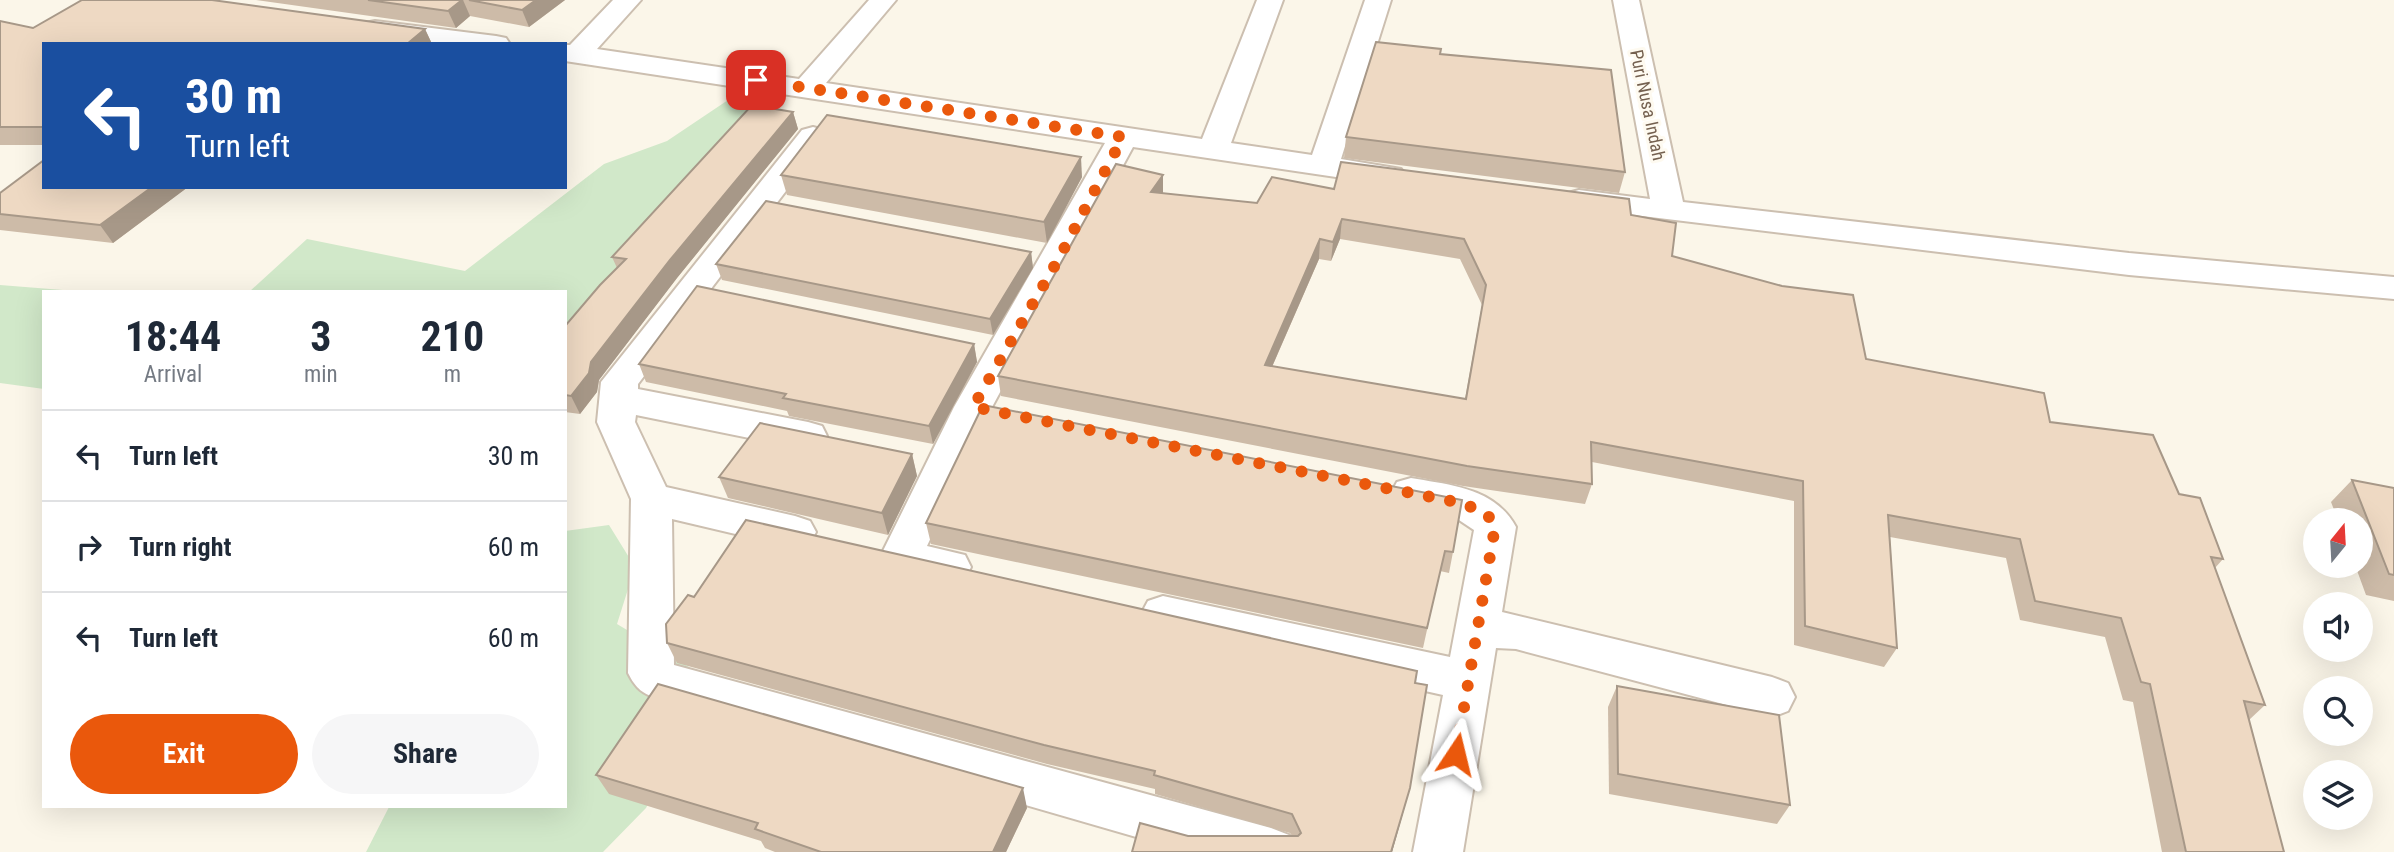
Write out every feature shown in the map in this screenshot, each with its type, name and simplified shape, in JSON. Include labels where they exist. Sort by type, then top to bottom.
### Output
[{"type":"street","points":[[571,53],[628,0]]},
{"type":"street","points":[[807,88],[883,0]]},
{"type":"street","points":[[1213,150],[1270,0]]},
{"type":"street","points":[[1323,167],[1377,0]]},
{"type":"street","name":"Puri Nusa Indah","points":[[1626,0],[1669,211]]},
{"type":"street","points":[[355,26],[480,42]]},
{"type":"street","points":[[571,53],[1414,179]]},
{"type":"street","points":[[846,93],[630,365],[620,382],[616,422],[651,499],[651,673],[659,680],[1271,852]]},
{"type":"street","points":[[901,557],[973,407],[1005,353],[1045,257],[1123,137]]},
{"type":"street","points":[[1546,196],[2116,263],[2394,288]]},
{"type":"street","points":[[760,202],[800,210]]},
{"type":"street","points":[[691,288],[732,296]]},
{"type":"street","points":[[964,345],[1005,353]]},
{"type":"street","points":[[618,398],[837,442]]},
{"type":"street","points":[[973,407],[1014,415]]},
{"type":"street","points":[[905,456],[946,464]]},
{"type":"street","points":[[1380,487],[1462,503],[1487,514],[1495,527],[1480,628],[1438,852]]},
{"type":"street","points":[[651,499],[982,574]]},
{"type":"street","points":[[1131,607],[1469,681]]},
{"type":"street","points":[[1480,628],[1516,631],[1772,697]]},
{"type":"green space","points":[[740,92],[775,97],[567,346],[567,290],[251,290],[307,239],[465,271],[604,164],[667,141]]},
{"type":"green space","points":[[0,285],[63,290],[42,290],[42,389],[0,383]]},
{"type":"green space","points":[[609,525],[635,567],[617,624],[689,667],[690,722],[646,808],[603,852],[366,852],[388,808],[567,808],[567,531]]},
{"type":"building","points":[[82,0],[212,0],[425,29],[409,42],[42,42],[42,127],[0,127],[0,21],[33,28]]},
{"type":"building","points":[[368,0],[462,0],[448,11]]},
{"type":"building","points":[[469,0],[536,0],[522,10]]},
{"type":"building","points":[[1376,42],[1441,49],[1440,54],[1611,70],[1625,172],[1346,137]]},
{"type":"building","points":[[752,105],[793,112],[670,260],[591,362],[589,373],[571,396],[567,395],[567,324],[626,259],[612,257]]},
{"type":"building","points":[[827,115],[1081,157],[1044,222],[781,175]]},
{"type":"building","points":[[42,162],[42,189],[149,189],[100,225],[0,214],[0,193]]},
{"type":"building","points":[[1341,162],[1629,199],[1631,215],[1676,223],[1672,256],[1782,286],[1853,295],[1866,359],[2044,393],[2050,422],[2153,435],[2179,494],[2200,498],[2223,559],[2211,557],[2265,705],[2244,701],[2284,852],[2186,852],[2150,684],[2141,682],[2121,618],[2035,601],[2020,539],[1888,515],[1897,648],[1805,626],[1803,481],[1591,442],[1592,484],[1467,466],[998,376],[1116,164],[1163,175],[1151,192],[1257,203],[1272,177],[1334,189]],"holes":[[[1342,219],[1464,239],[1486,285],[1466,399],[1265,365],[1320,239],[1333,242]]]},
{"type":"building","points":[[766,201],[1031,252],[990,319],[716,264]]},
{"type":"building","points":[[697,286],[974,344],[929,426],[783,398],[786,394],[639,364]]},
{"type":"building","points":[[983,405],[1462,500],[1453,552],[1445,551],[1427,628],[926,523]]},
{"type":"building","points":[[760,423],[912,454],[882,513],[719,477]]},
{"type":"building","points":[[2352,480],[2394,488],[2394,575],[2389,574],[2373,533],[2373,508],[2363,508]]},
{"type":"building","points":[[746,520],[1417,671],[1415,683],[1427,685],[1410,788],[1391,852],[1132,852],[1140,823],[1188,836],[1298,836],[1301,833],[1292,814],[1154,775],[1155,771],[1044,745],[667,643],[666,624],[688,595],[694,597]]},
{"type":"building","points":[[658,684],[1023,788],[993,852],[821,852],[755,829],[758,823],[596,775]]},
{"type":"building","points":[[1617,686],[1779,715],[1790,805],[1618,774]]},
{"type":"route","points":[[756,80],[1123,137],[1058,260],[973,407],[1462,503],[1487,514],[1495,527],[1480,628],[1456,754]]}]
